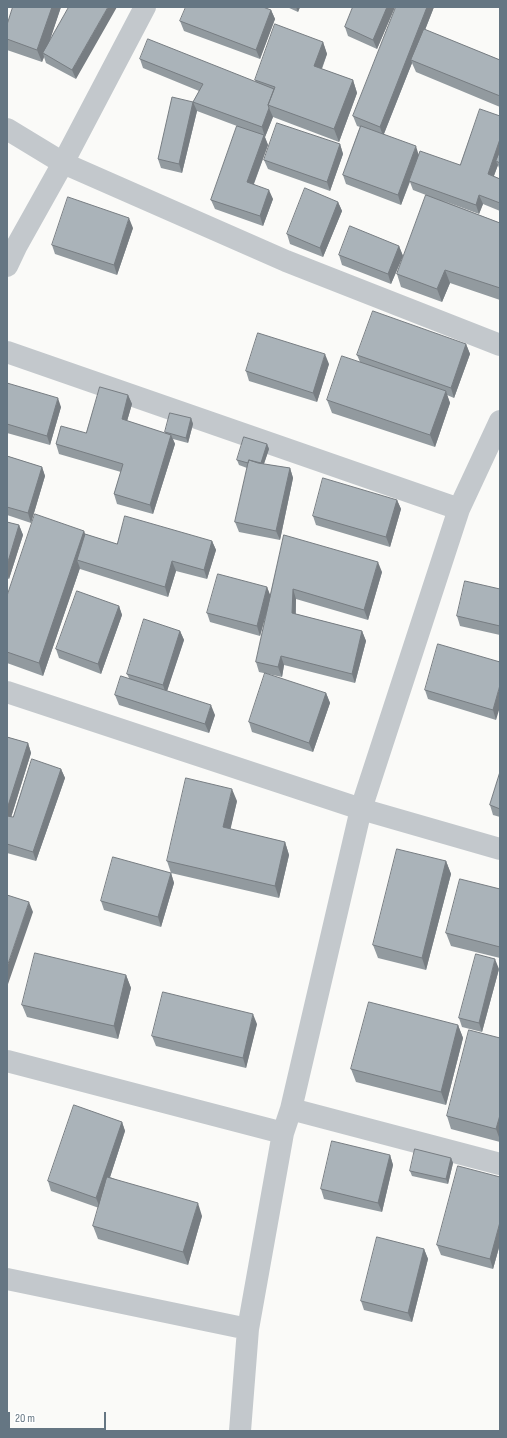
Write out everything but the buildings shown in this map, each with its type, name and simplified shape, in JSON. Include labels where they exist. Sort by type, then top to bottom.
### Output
[{"type":"street","points":[[7,266],[145,7]]},
{"type":"street","points":[[7,129],[63,163],[286,261],[500,345]]},
{"type":"street","points":[[7,352],[459,509]]},
{"type":"street","points":[[240,1431],[248,1329],[283,1133],[291,1109],[361,809],[459,509],[500,421]]},
{"type":"street","points":[[7,692],[361,809],[500,849]]},
{"type":"street","points":[[7,1061],[283,1133]]},
{"type":"street","points":[[291,1109],[500,1164]]},
{"type":"street","points":[[7,1279],[248,1329]]}]
